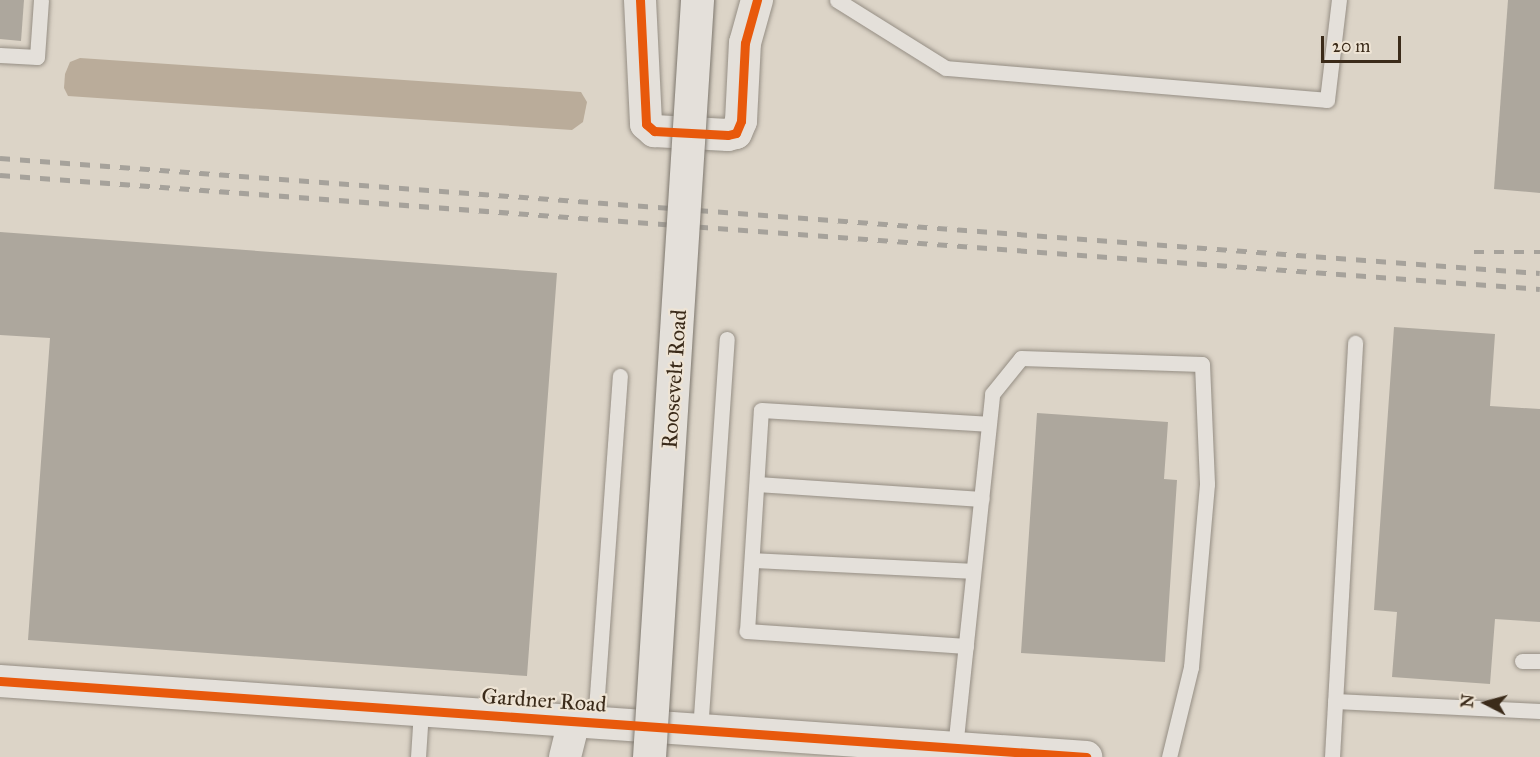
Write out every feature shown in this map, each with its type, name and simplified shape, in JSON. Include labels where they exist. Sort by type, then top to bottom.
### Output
[{"type":"main road","name":"Roosevelt Road","points":[[649,757],[697,0]]},
{"type":"street","points":[[640,0],[646,124],[654,131],[728,135],[736,133],[741,121],[745,44],[757,0]]},
{"type":"street","name":"Gardner Road","points":[[0,681],[585,722],[717,740],[1086,757]]},
{"type":"street","points":[[565,757],[585,722]]},
{"type":"lane","points":[[0,55],[37,57],[40,0]]},
{"type":"lane","points":[[837,0],[946,69],[1327,100],[1339,0]]},
{"type":"lane","points":[[717,740],[727,339]]},
{"type":"lane","points":[[1332,757],[1355,343]]},
{"type":"lane","points":[[968,751],[966,646],[992,394],[1021,358],[1202,364],[1207,484],[1191,667],[1170,757]]},
{"type":"lane","points":[[585,722],[620,376]]},
{"type":"lane","points":[[966,646],[747,631],[761,410],[988,424]]},
{"type":"lane","points":[[757,484],[981,499]]},
{"type":"lane","points":[[752,560],[973,571]]},
{"type":"lane","points":[[1522,661],[1540,661]]},
{"type":"lane","points":[[1335,701],[1540,711]]},
{"type":"lane","points":[[418,757],[421,711]]},
{"type":"shaded area","points":[[80,58],[581,92],[587,102],[583,122],[572,130],[68,96],[64,88],[65,74],[70,62]]},
{"type":"building","points":[[0,0],[24,0],[21,41],[0,39]]},
{"type":"building","points":[[1508,0],[1540,0],[1540,193],[1494,189]]},
{"type":"building","points":[[0,232],[557,273],[527,676],[28,640],[50,338],[0,335]]},
{"type":"building","points":[[1394,327],[1495,334],[1490,406],[1540,409],[1540,622],[1495,619],[1490,684],[1392,677],[1397,612],[1374,610]]},
{"type":"building","points":[[1037,413],[1168,422],[1164,479],[1177,480],[1165,662],[1021,653]]},
{"type":"railway","points":[[0,158],[1540,273]]},
{"type":"railway","points":[[0,175],[1540,289]]},
{"type":"railway","points":[[1474,252],[1540,252]]},
{"type":"cycle path","points":[[640,0],[646,124],[654,131],[728,135],[736,133],[741,121],[745,43],[757,0]]},
{"type":"cycle path","points":[[0,681],[1086,757]]}]
